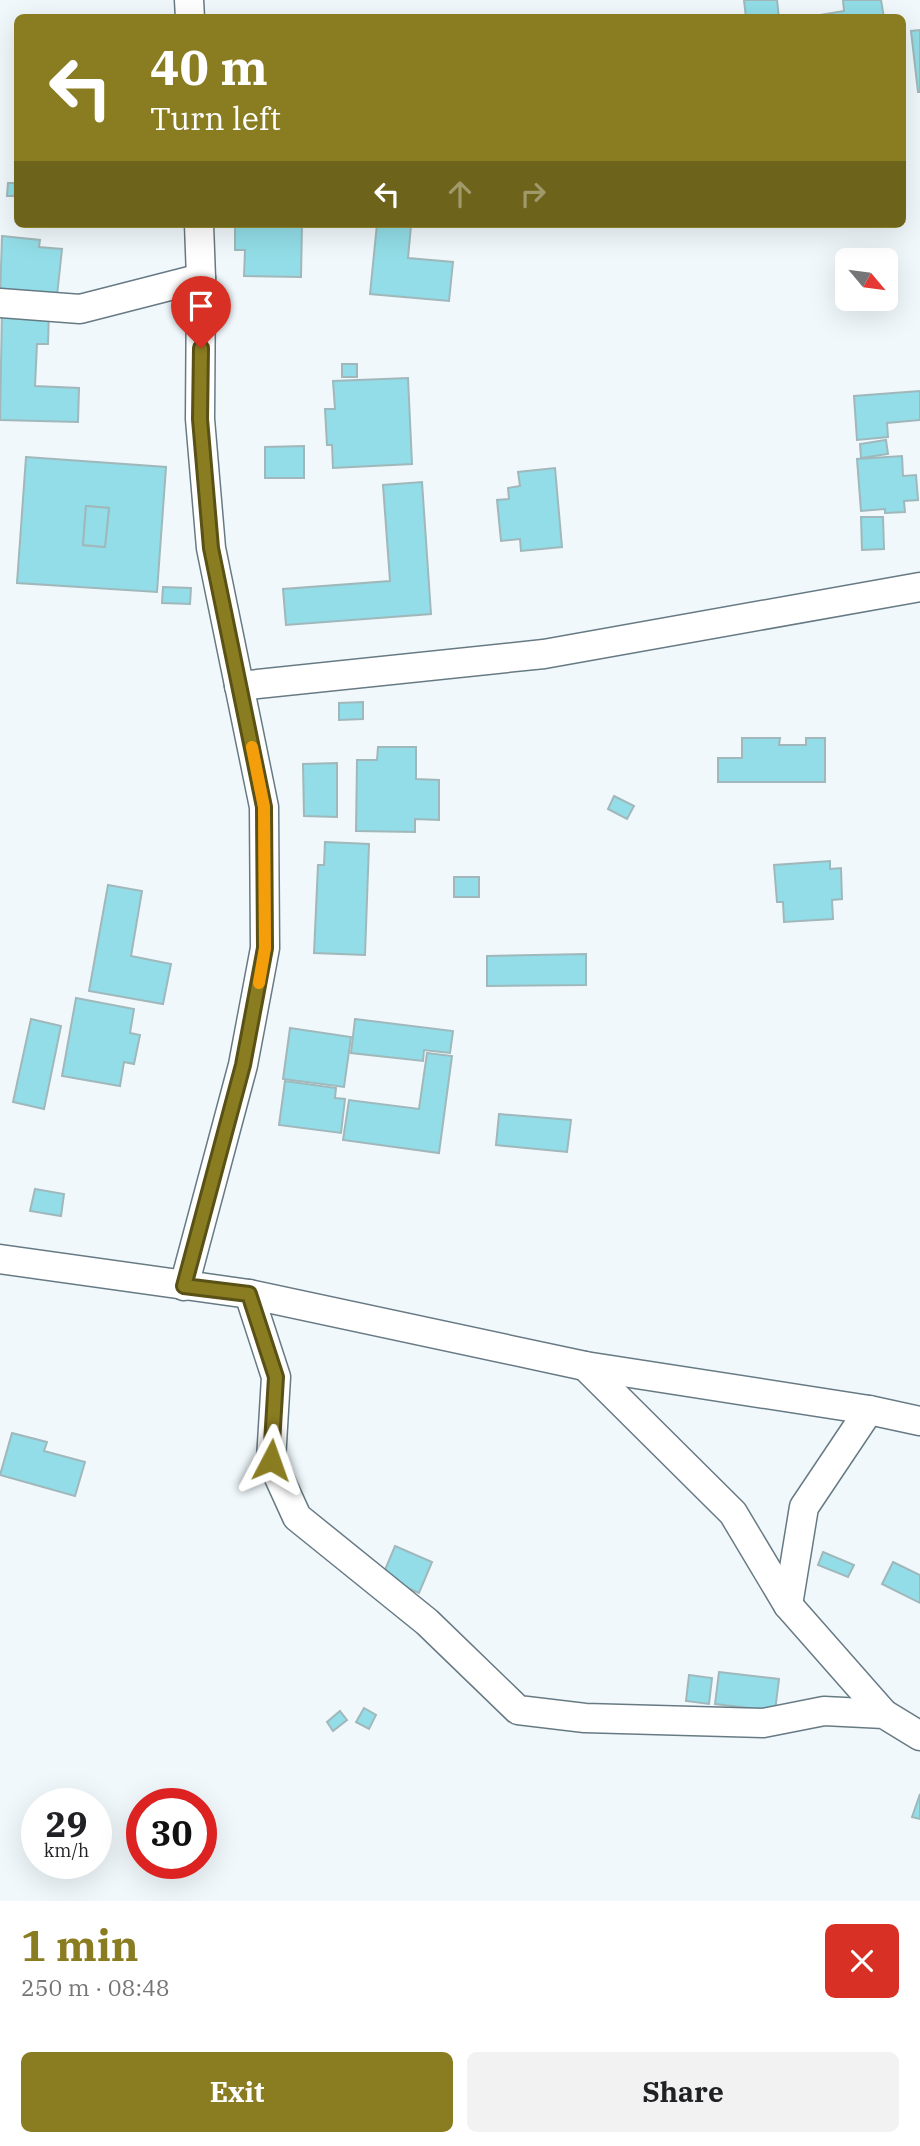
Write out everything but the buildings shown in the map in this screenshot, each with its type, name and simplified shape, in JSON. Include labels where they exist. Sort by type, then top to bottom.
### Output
[{"type":"street","points":[[184,1286],[243,1065],[265,948],[264,807],[211,548],[200,419],[199,228]]},
{"type":"street","points":[[0,303],[80,309],[201,278]]},
{"type":"street","points":[[240,686],[544,653],[920,587]]},
{"type":"street","points":[[0,1259],[249,1294],[585,1366],[869,1410],[920,1421]]},
{"type":"street","points":[[249,1294],[276,1377],[271,1460],[297,1517],[427,1622],[518,1710],[585,1718],[764,1723],[824,1711],[884,1714]]},
{"type":"street","points":[[585,1366],[733,1513],[788,1605],[884,1714],[920,1736]]},
{"type":"street","points":[[788,1605],[804,1507],[869,1410]]},
{"type":"slow traffic","points":[[252,747],[264,807],[265,948],[259,983]]},
{"type":"route","points":[[201,348],[200,419],[211,548],[264,807],[265,948],[243,1065],[184,1286],[249,1294],[276,1377],[271,1460]]}]
